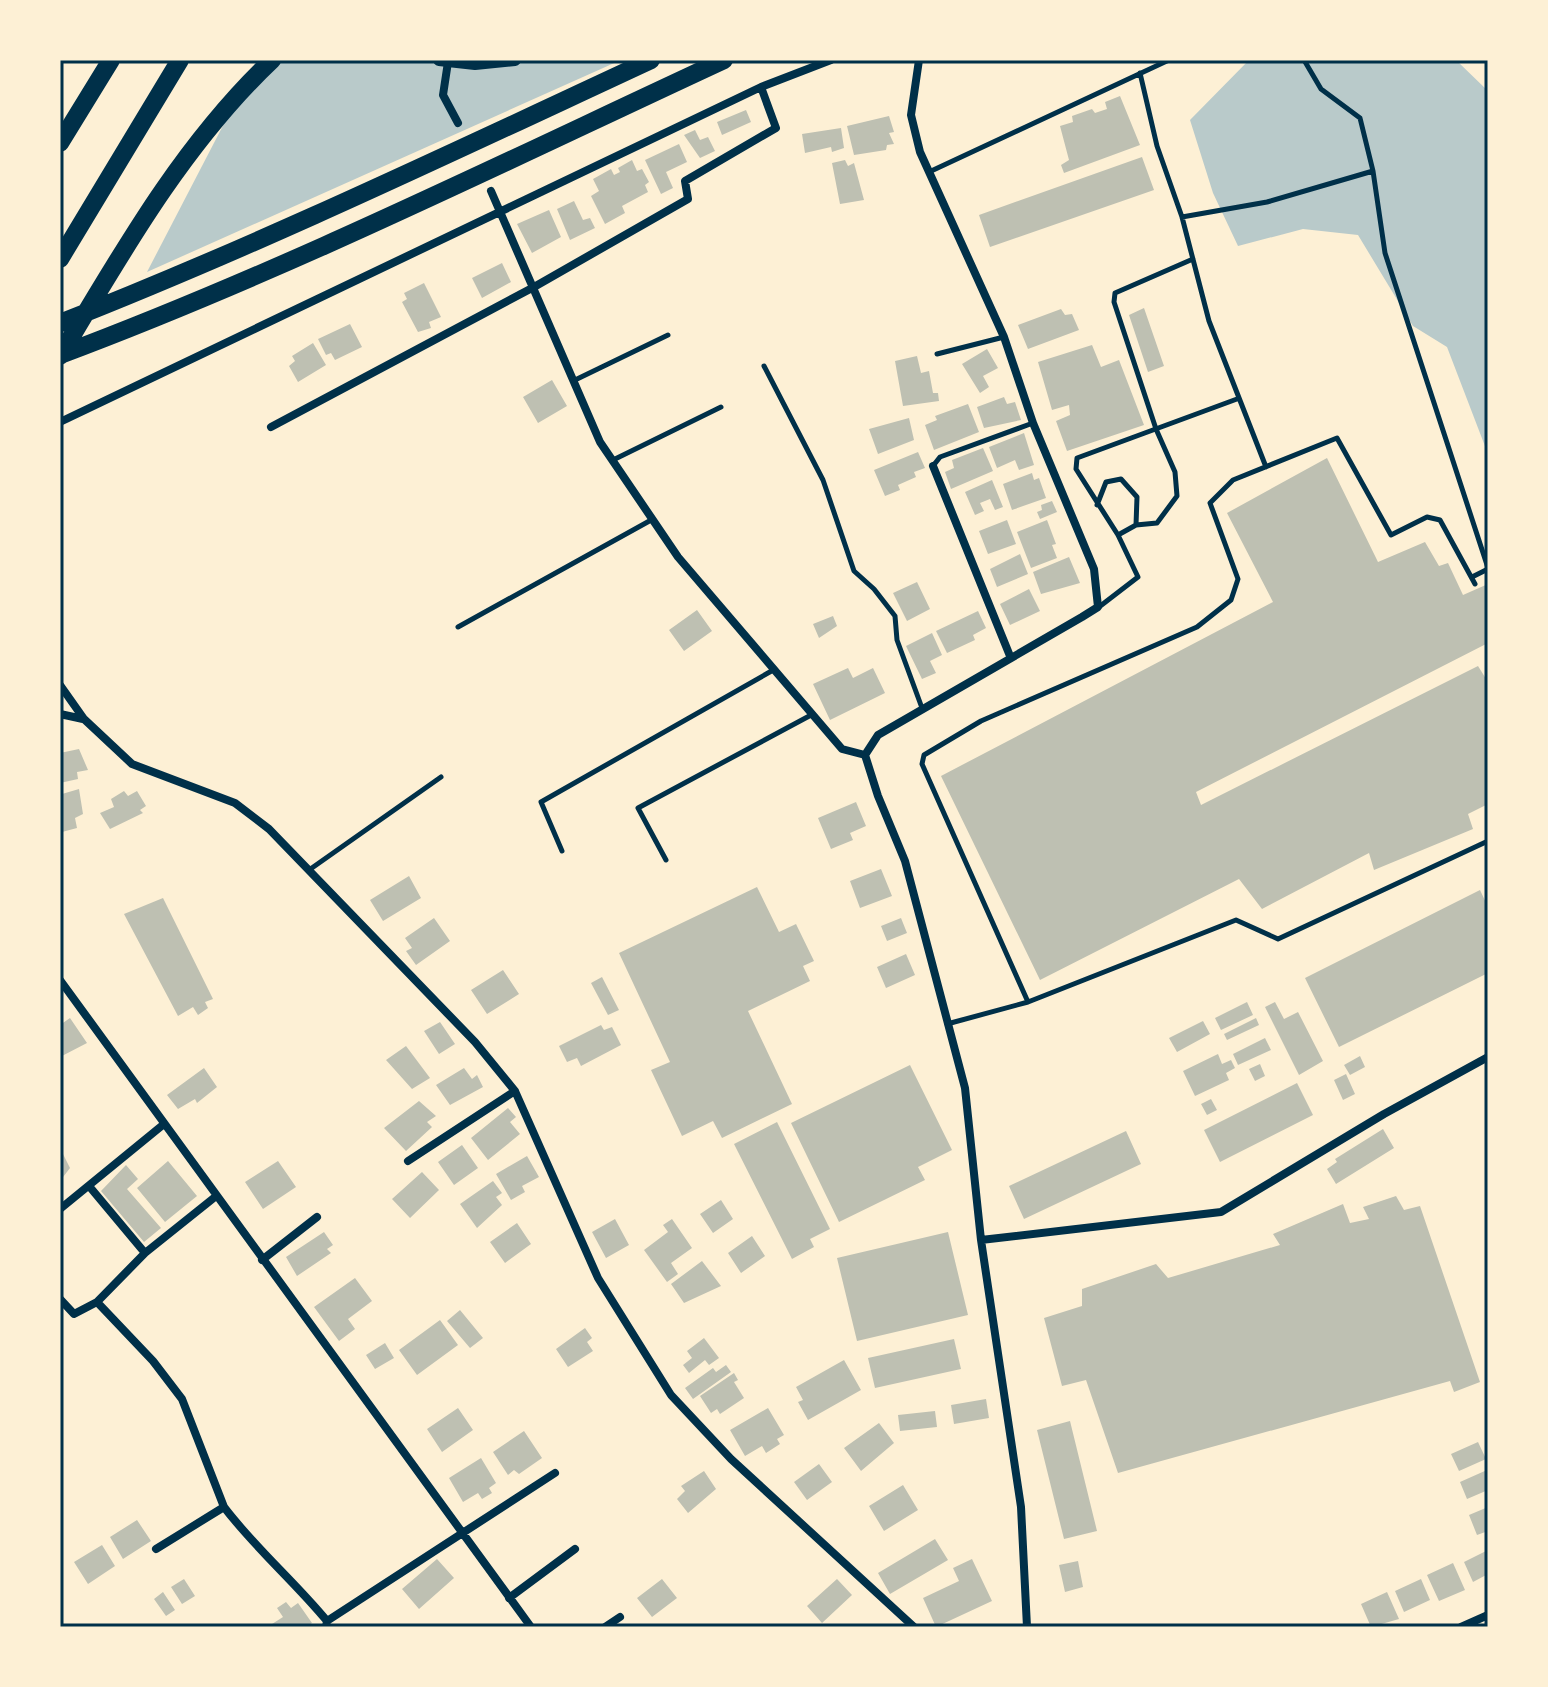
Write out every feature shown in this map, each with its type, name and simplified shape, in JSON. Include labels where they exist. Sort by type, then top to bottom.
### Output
[{"type":"highway","points":[[60,143],[111,60]]},
{"type":"highway","points":[[60,259],[180,60]]},
{"type":"highway","points":[[60,355],[171,180],[220,114],[272,60]]},
{"type":"highway","points":[[60,323],[280,231],[651,60]]},
{"type":"highway","points":[[60,355],[179,310],[328,244],[724,60]]},
{"type":"street","points":[[458,123],[443,95],[444,61],[515,60]]},
{"type":"street","points":[[60,422],[761,87],[831,60]]},
{"type":"street","points":[[865,755],[878,735],[1098,607],[1094,569],[1033,423],[1004,337],[928,172],[911,115],[919,60]]},
{"type":"street","points":[[271,427],[534,287],[688,199],[685,181],[776,128],[761,87]]},
{"type":"street","points":[[491,191],[600,442],[678,557],[842,749],[865,755]]},
{"type":"street","points":[[933,466],[1010,656]]},
{"type":"street","points":[[60,685],[84,719],[132,764],[235,803],[269,829],[475,1042],[515,1091],[598,1278],[671,1395],[731,1459],[914,1627]]},
{"type":"street","points":[[60,714],[84,719]]},
{"type":"street","points":[[865,755],[905,861],[965,1088],[981,1240],[1021,1507],[1027,1627]]},
{"type":"street","points":[[60,980],[215,1197],[531,1627]]},
{"type":"street","points":[[981,1240],[1221,1212],[1384,1114],[1488,1057]]},
{"type":"street","points":[[408,1161],[515,1091]]},
{"type":"street","points":[[60,1209],[164,1124]]},
{"type":"street","points":[[89,1186],[145,1253]]},
{"type":"street","points":[[60,1299],[74,1314],[97,1302],[145,1253],[215,1197]]},
{"type":"street","points":[[262,1260],[317,1217]]},
{"type":"street","points":[[97,1302],[153,1361],[182,1399],[224,1507],[248,1538],[288,1574],[326,1624],[461,1532],[555,1473]]},
{"type":"street","points":[[156,1549],[224,1507]]},
{"type":"street","points":[[509,1598],[575,1549]]},
{"type":"street","points":[[1461,1627],[1488,1615]]},
{"type":"street","points":[[605,1627],[620,1617]]},
{"type":"lane","points":[[928,172],[1169,60]]},
{"type":"lane","points":[[1304,60],[1321,89],[1360,118],[1373,171],[1385,253],[1488,568],[1472,577]]},
{"type":"lane","points":[[1140,73],[1157,146],[1182,217],[1209,321],[1266,467]]},
{"type":"lane","points":[[1182,217],[1267,202],[1373,171]]},
{"type":"lane","points":[[1118,535],[1136,525],[1157,523],[1177,496],[1175,472],[1156,429],[1114,302],[1115,293],[1193,259]]},
{"type":"lane","points":[[575,380],[668,335]]},
{"type":"lane","points":[[937,354],[1004,337]]},
{"type":"lane","points":[[764,366],[823,480],[854,571],[874,589],[895,616],[897,640],[922,708]]},
{"type":"lane","points":[[1098,607],[1138,577],[1118,535],[1076,469],[1077,458],[1237,399]]},
{"type":"lane","points":[[613,460],[721,407]]},
{"type":"lane","points":[[933,466],[940,457],[1033,423]]},
{"type":"lane","points":[[1028,1002],[922,764],[924,755],[981,721],[1197,627],[1231,600],[1238,579],[1210,503],[1233,480],[1337,438],[1391,535],[1427,517],[1440,520],[1475,584]]},
{"type":"lane","points":[[1097,505],[1106,482],[1121,479],[1137,497],[1136,525]]},
{"type":"lane","points":[[458,627],[653,519]]},
{"type":"lane","points":[[562,851],[541,802],[775,669]]},
{"type":"lane","points":[[666,860],[638,808],[813,714]]},
{"type":"lane","points":[[308,871],[441,777]]},
{"type":"lane","points":[[946,1024],[1028,1002],[1236,920],[1278,939],[1488,841]]},
{"type":"shaded area","points":[[257,60],[621,60],[147,272]]},
{"type":"shaded area","points":[[1249,60],[1456,60],[1488,91],[1488,454],[1447,347],[1413,326],[1358,235],[1303,229],[1238,246],[1213,193],[1190,120]]},
{"type":"building","points":[[1120,96],[1140,145],[1064,173],[1061,165],[1069,160],[1060,126],[1073,122],[1072,116],[1092,109],[1095,113],[1107,109],[1105,102]]},
{"type":"building","points":[[746,110],[751,122],[722,135],[717,122]]},
{"type":"building","points":[[889,116],[894,132],[889,133],[894,144],[887,145],[886,150],[854,155],[847,126]]},
{"type":"building","points":[[841,128],[844,148],[832,152],[831,147],[805,153],[802,134]]},
{"type":"building","points":[[695,130],[700,140],[708,137],[715,151],[700,158],[684,135]]},
{"type":"building","points":[[679,144],[687,162],[666,172],[673,188],[661,194],[645,160]]},
{"type":"building","points":[[1142,157],[1154,190],[990,247],[979,215]]},
{"type":"building","points":[[632,160],[637,171],[642,169],[649,182],[645,185],[648,192],[622,206],[625,213],[605,224],[591,196],[599,191],[593,179],[611,169],[614,175],[620,172],[618,168]]},
{"type":"building","points":[[845,160],[848,166],[854,163],[864,200],[840,204],[832,163]]},
{"type":"building","points":[[574,201],[583,220],[590,218],[595,228],[570,240],[557,209]]},
{"type":"building","points":[[549,210],[561,237],[532,253],[517,224]]},
{"type":"building","points":[[502,263],[511,282],[482,298],[472,278]]},
{"type":"building","points":[[424,283],[441,317],[429,322],[431,328],[418,332],[402,302],[407,299],[404,293]]},
{"type":"building","points":[[1144,308],[1164,366],[1148,372],[1129,315]]},
{"type":"building","points":[[1061,309],[1065,315],[1072,314],[1079,330],[1028,349],[1018,325]]},
{"type":"building","points":[[350,324],[362,347],[335,360],[331,353],[326,355],[318,339]]},
{"type":"building","points":[[313,343],[326,365],[298,382],[289,366],[295,361],[292,356]]},
{"type":"building","points":[[1092,345],[1101,367],[1119,360],[1144,425],[1067,451],[1056,421],[1070,415],[1069,405],[1052,410],[1038,362]]},
{"type":"building","points":[[987,349],[998,368],[983,376],[989,387],[980,393],[962,364]]},
{"type":"building","points":[[917,356],[921,373],[929,371],[933,393],[938,393],[939,401],[903,406],[895,361]]},
{"type":"building","points":[[552,380],[567,406],[538,423],[523,397]]},
{"type":"building","points":[[1004,397],[1007,404],[1015,402],[1021,420],[984,428],[977,407]]},
{"type":"building","points":[[968,404],[979,432],[934,450],[925,425],[937,420],[935,416]]},
{"type":"building","points":[[909,418],[914,440],[878,454],[869,429]]},
{"type":"building","points":[[1024,433],[1034,465],[1019,470],[1015,460],[997,468],[989,447]]},
{"type":"building","points":[[983,448],[993,471],[951,489],[945,472],[954,468],[952,460]]},
{"type":"building","points":[[918,452],[925,468],[914,472],[916,477],[898,485],[900,490],[885,496],[874,470]]},
{"type":"building","points":[[1327,458],[1378,562],[1425,542],[1439,566],[1448,563],[1463,595],[1488,584],[1488,643],[1196,792],[1201,805],[1478,666],[1488,682],[1488,804],[1468,814],[1473,829],[1374,870],[1369,853],[1262,909],[1239,879],[1040,980],[941,776],[1273,602],[1227,513]]},
{"type":"building","points":[[1032,473],[1034,480],[1039,478],[1046,498],[1012,510],[1003,484]]},
{"type":"building","points":[[992,480],[1003,507],[995,510],[990,499],[980,503],[984,511],[975,515],[965,492]]},
{"type":"building","points":[[1052,501],[1057,512],[1040,519],[1037,512],[1042,510],[1041,505]]},
{"type":"building","points":[[1007,520],[1016,544],[988,554],[979,531]]},
{"type":"building","points":[[1047,520],[1056,544],[1052,545],[1057,558],[1031,568],[1017,532]]},
{"type":"building","points":[[1020,554],[1028,574],[997,587],[990,569]]},
{"type":"building","points":[[1069,557],[1080,583],[1041,594],[1033,572]]},
{"type":"building","points":[[917,582],[930,609],[907,621],[893,593]]},
{"type":"building","points":[[1029,589],[1040,611],[1010,625],[1000,604]]},
{"type":"building","points":[[697,610],[712,631],[684,651],[669,630]]},
{"type":"building","points":[[978,611],[986,628],[973,635],[975,640],[947,653],[936,631]]},
{"type":"building","points":[[833,616],[837,626],[819,638],[813,624]]},
{"type":"building","points":[[932,633],[942,655],[930,661],[936,673],[922,679],[906,646]]},
{"type":"building","points":[[848,668],[853,678],[873,668],[885,693],[830,720],[813,684]]},
{"type":"building","points":[[79,749],[88,770],[77,772],[78,779],[60,783],[60,753]]},
{"type":"building","points":[[79,789],[83,814],[75,818],[77,828],[62,832],[60,799],[62,794]]},
{"type":"building","points":[[124,791],[128,796],[137,791],[146,806],[140,810],[143,813],[110,829],[100,813],[114,807],[111,799]]},
{"type":"building","points":[[856,802],[866,826],[850,833],[853,840],[831,849],[818,818]]},
{"type":"building","points":[[881,869],[892,896],[860,908],[850,881]]},
{"type":"building","points":[[409,876],[421,898],[383,921],[370,900]]},
{"type":"building","points":[[757,887],[779,932],[796,924],[814,961],[803,966],[810,981],[748,1011],[792,1104],[722,1138],[713,1121],[682,1136],[651,1070],[670,1062],[619,953]]},
{"type":"building","points":[[1480,890],[1488,907],[1488,973],[1339,1047],[1305,978]]},
{"type":"building","points":[[163,898],[213,999],[205,1002],[208,1008],[198,1015],[193,1007],[178,1016],[124,914]]},
{"type":"building","points":[[434,918],[450,941],[416,965],[406,951],[412,948],[405,938]]},
{"type":"building","points":[[901,918],[907,933],[887,941],[881,926]]},
{"type":"building","points":[[906,954],[915,975],[886,988],[877,967]]},
{"type":"building","points":[[503,970],[519,994],[487,1014],[471,990]]},
{"type":"building","points":[[602,977],[619,1010],[608,1015],[591,983]]},
{"type":"building","points":[[1247,1002],[1253,1015],[1221,1030],[1215,1018]]},
{"type":"building","points":[[1275,1002],[1284,1019],[1298,1012],[1323,1061],[1299,1075],[1265,1007]]},
{"type":"building","points":[[70,1018],[87,1043],[60,1057],[60,1025]]},
{"type":"building","points":[[1256,1018],[1259,1025],[1227,1040],[1224,1034]]},
{"type":"building","points":[[1203,1021],[1210,1034],[1177,1052],[1169,1038]]},
{"type":"building","points":[[440,1022],[455,1044],[439,1054],[424,1031]]},
{"type":"building","points":[[601,1025],[604,1030],[612,1027],[621,1045],[581,1066],[577,1058],[567,1062],[559,1046]]},
{"type":"building","points":[[1265,1038],[1271,1050],[1238,1065],[1233,1054]]},
{"type":"building","points":[[406,1046],[430,1078],[412,1089],[386,1060]]},
{"type":"building","points":[[1218,1054],[1222,1064],[1231,1060],[1235,1068],[1226,1073],[1229,1080],[1195,1096],[1183,1071]]},
{"type":"building","points":[[1360,1056],[1365,1067],[1350,1075],[1344,1065]]},
{"type":"building","points":[[1260,1064],[1265,1076],[1255,1081],[1249,1069]]},
{"type":"building","points":[[910,1065],[952,1150],[918,1167],[925,1180],[839,1222],[791,1123]]},
{"type":"building","points":[[204,1068],[217,1087],[197,1103],[195,1099],[178,1109],[167,1095]]},
{"type":"building","points":[[464,1068],[472,1079],[477,1075],[483,1087],[450,1105],[436,1085]]},
{"type":"building","points":[[1346,1074],[1355,1094],[1343,1100],[1334,1080]]},
{"type":"building","points":[[1297,1083],[1313,1115],[1220,1162],[1204,1130]]},
{"type":"building","points":[[1211,1099],[1217,1110],[1207,1115],[1201,1104]]},
{"type":"building","points":[[419,1101],[436,1116],[427,1122],[432,1127],[406,1151],[384,1128]]},
{"type":"building","points":[[508,1108],[516,1117],[510,1122],[520,1134],[488,1160],[471,1138]]},
{"type":"building","points":[[777,1122],[830,1229],[810,1239],[814,1247],[792,1259],[734,1144]]},
{"type":"building","points":[[1383,1129],[1394,1148],[1336,1184],[1327,1169],[1337,1162],[1335,1159]]},
{"type":"building","points":[[1126,1131],[1141,1164],[1024,1219],[1009,1186]]},
{"type":"building","points":[[462,1145],[478,1168],[454,1185],[438,1162]]},
{"type":"building","points":[[60,1148],[70,1168],[60,1181]]},
{"type":"building","points":[[527,1156],[539,1177],[522,1186],[525,1192],[511,1200],[496,1174]]},
{"type":"building","points":[[168,1161],[197,1196],[165,1222],[137,1188]]},
{"type":"building","points":[[278,1161],[296,1187],[263,1209],[245,1182]]},
{"type":"building","points":[[126,1165],[138,1179],[127,1189],[161,1228],[144,1242],[101,1191]]},
{"type":"building","points":[[422,1172],[439,1190],[410,1218],[392,1199]]},
{"type":"building","points":[[493,1181],[502,1193],[496,1197],[502,1205],[477,1228],[460,1204]]},
{"type":"building","points":[[1396,1196],[1404,1210],[1420,1206],[1480,1382],[1454,1392],[1450,1381],[1118,1473],[1086,1380],[1062,1386],[1044,1318],[1082,1306],[1082,1289],[1156,1264],[1168,1278],[1280,1245],[1273,1234],[1343,1204],[1350,1223],[1369,1219],[1363,1207]]},
{"type":"building","points":[[721,1200],[733,1219],[713,1233],[700,1214]]},
{"type":"building","points":[[615,1219],[629,1245],[606,1258],[592,1232]]},
{"type":"building","points":[[672,1219],[692,1248],[671,1263],[678,1274],[667,1282],[644,1250],[668,1232],[663,1225]]},
{"type":"building","points":[[517,1223],[531,1244],[505,1263],[490,1242]]},
{"type":"building","points":[[324,1232],[333,1245],[327,1249],[331,1253],[297,1276],[286,1257]]},
{"type":"building","points":[[948,1232],[968,1315],[857,1341],[837,1258]]},
{"type":"building","points":[[752,1236],[765,1256],[741,1273],[728,1253]]},
{"type":"building","points":[[702,1261],[721,1286],[684,1303],[671,1284]]},
{"type":"building","points":[[355,1278],[372,1301],[348,1319],[355,1329],[339,1341],[314,1307]]},
{"type":"building","points":[[460,1310],[483,1338],[470,1348],[447,1321]]},
{"type":"building","points":[[440,1320],[458,1345],[417,1375],[399,1350]]},
{"type":"building","points":[[585,1328],[592,1338],[587,1342],[593,1351],[568,1367],[556,1349]]},
{"type":"building","points":[[704,1338],[719,1358],[709,1365],[705,1360],[689,1373],[683,1365],[692,1358],[687,1351]]},
{"type":"building","points":[[954,1339],[961,1369],[875,1388],[868,1358]]},
{"type":"building","points":[[385,1343],[394,1358],[375,1369],[366,1355]]},
{"type":"building","points":[[844,1360],[861,1390],[808,1420],[798,1402],[803,1400],[796,1387]]},
{"type":"building","points":[[726,1365],[731,1372],[693,1399],[685,1388],[713,1368],[716,1372]]},
{"type":"building","points":[[734,1373],[738,1380],[734,1382],[744,1398],[720,1414],[717,1409],[711,1413],[700,1396]]},
{"type":"building","points":[[986,1399],[989,1418],[954,1424],[951,1405]]},
{"type":"building","points":[[458,1408],[473,1430],[442,1452],[427,1429]]},
{"type":"building","points":[[768,1408],[784,1435],[777,1439],[780,1444],[766,1453],[762,1446],[745,1456],[730,1430]]},
{"type":"building","points":[[935,1411],[937,1427],[900,1431],[898,1415]]},
{"type":"building","points":[[1070,1421],[1097,1531],[1064,1539],[1037,1430]]},
{"type":"building","points":[[879,1423],[894,1443],[861,1471],[844,1448]]},
{"type":"building","points":[[524,1431],[542,1458],[519,1474],[514,1470],[508,1475],[493,1452]]},
{"type":"building","points":[[1478,1442],[1486,1459],[1459,1471],[1451,1454]]},
{"type":"building","points":[[481,1458],[496,1483],[489,1488],[492,1493],[482,1499],[478,1493],[463,1502],[449,1478]]},
{"type":"building","points":[[819,1464],[832,1482],[807,1500],[794,1482]]},
{"type":"building","points":[[1487,1470],[1488,1490],[1467,1499],[1460,1482]]},
{"type":"building","points":[[704,1471],[716,1489],[688,1513],[677,1499],[685,1491],[681,1486]]},
{"type":"building","points":[[903,1485],[918,1510],[884,1531],[869,1506]]},
{"type":"building","points":[[1488,1507],[1488,1531],[1477,1535],[1469,1515]]},
{"type":"building","points":[[137,1520],[151,1541],[123,1559],[110,1537]]},
{"type":"building","points":[[935,1539],[948,1560],[890,1594],[878,1573]]},
{"type":"building","points":[[102,1545],[115,1566],[88,1584],[74,1562]]},
{"type":"building","points":[[1488,1550],[1488,1574],[1473,1582],[1464,1562]]},
{"type":"building","points":[[437,1559],[454,1578],[419,1609],[402,1589]]},
{"type":"building","points":[[972,1559],[992,1601],[936,1627],[923,1598],[959,1581],[953,1568]]},
{"type":"building","points":[[1078,1561],[1083,1587],[1065,1592],[1059,1565]]},
{"type":"building","points":[[1453,1563],[1465,1590],[1439,1601],[1427,1575]]},
{"type":"building","points":[[184,1579],[195,1596],[182,1604],[171,1587]]},
{"type":"building","points":[[662,1579],[677,1598],[652,1617],[637,1598]]},
{"type":"building","points":[[837,1579],[852,1595],[822,1623],[807,1606]]},
{"type":"building","points":[[1421,1579],[1430,1600],[1404,1612],[1395,1591]]},
{"type":"building","points":[[163,1592],[175,1610],[166,1616],[154,1599]]},
{"type":"building","points":[[1387,1592],[1399,1619],[1371,1627],[1361,1604]]},
{"type":"building","points":[[286,1602],[291,1608],[298,1603],[312,1623],[306,1627],[274,1627],[272,1624],[283,1617],[277,1608]]}]
